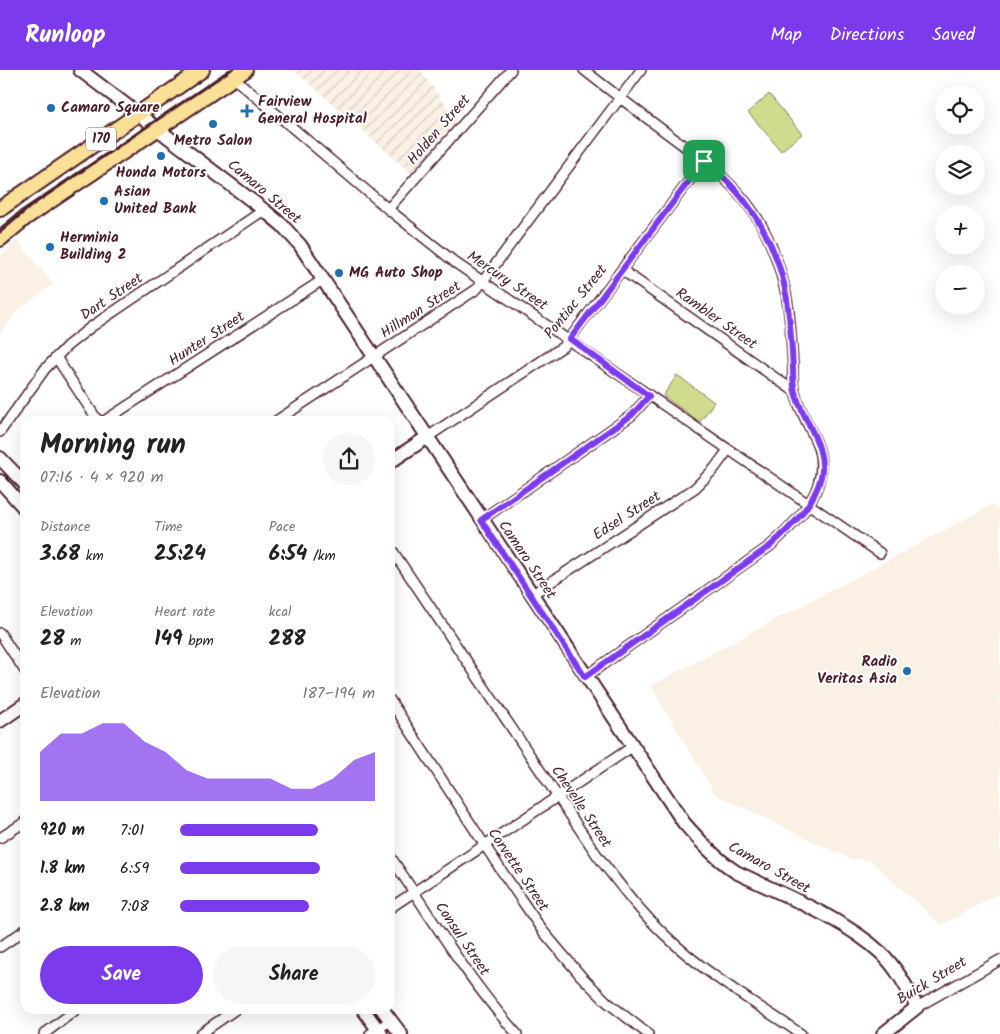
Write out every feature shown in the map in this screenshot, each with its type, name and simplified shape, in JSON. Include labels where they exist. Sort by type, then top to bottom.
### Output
[{"type":"main road","name":"170","points":[[0,209],[202,70]]},
{"type":"main road","name":"170","points":[[0,239],[25,218],[239,74]]},
{"type":"street","name":"Camaro Street","points":[[80,70],[264,210],[295,239],[324,279],[426,438],[632,747],[684,823],[709,851],[736,872],[828,918],[869,943],[898,974],[917,1007]]},
{"type":"street","name":"Holden Street","points":[[388,209],[511,70]]},
{"type":"street","points":[[584,70],[729,182],[755,214],[774,252],[786,294],[794,391],[818,446],[822,462],[821,476],[816,491],[809,504],[784,534],[770,546],[585,677]]},
{"type":"street","name":"Hillman Street","points":[[284,416],[465,298],[483,282],[641,70]]},
{"type":"street","name":"Mercury Street","points":[[239,74],[388,209],[426,240],[483,282],[570,339],[649,396],[880,553]]},
{"type":"street","name":"Pontiac Street","points":[[395,459],[557,352],[570,339],[704,161]]},
{"type":"street","name":"Dart Street","points":[[0,432],[56,357],[91,327],[264,210]]},
{"type":"street","name":"Rambler Street","points":[[622,270],[794,391]]},
{"type":"street","name":"Hunter Street","points":[[112,416],[324,279]]},
{"type":"street","points":[[56,357],[95,416]]},
{"type":"street","points":[[481,520],[632,415],[649,396]]},
{"type":"street","name":"Edsel Street","points":[[531,595],[695,488],[714,469],[728,450]]},
{"type":"street","points":[[0,458],[20,479]]},
{"type":"street","points":[[0,481],[20,503]]},
{"type":"street","name":"Chevelle Street","points":[[395,554],[607,869],[634,904],[666,937],[720,980],[800,1034]]},
{"type":"street","points":[[0,633],[20,663]]},
{"type":"street","points":[[0,721],[20,707]]},
{"type":"street","name":"Corvette Street","points":[[395,708],[542,930],[581,976],[607,1002],[648,1034]]},
{"type":"street","points":[[395,905],[632,747]]},
{"type":"street","points":[[0,838],[20,825]]},
{"type":"street","name":"Consul Street","points":[[395,864],[453,953],[517,1034]]},
{"type":"street","points":[[0,947],[20,933]]},
{"type":"street","name":"Buick Street","points":[[883,1034],[917,1007],[1000,960]]},
{"type":"street","points":[[44,1034],[70,1014]]},
{"type":"street","points":[[200,1034],[229,1014]]},
{"type":"street","points":[[366,1014],[376,1032],[390,1021]]},
{"type":"street","points":[[385,1014],[401,1034]]},
{"type":"shaded area","points":[[294,70],[420,70],[457,121],[411,173]]},
{"type":"shaded area","points":[[17,240],[53,284],[17,311],[0,334],[0,257]]},
{"type":"shaded area","points":[[992,505],[1000,512],[1000,893],[941,925],[870,860],[850,859],[715,794],[651,686]]},
{"type":"green space","points":[[769,94],[802,134],[781,151],[748,112]]},
{"type":"green space","points":[[677,375],[714,402],[700,422],[663,396]]},
{"type":"railway","points":[[0,232],[32,205],[230,70]]},
{"type":"place","name":"Camaro Square","points":[[51,108]]},
{"type":"place","name":"Fairview General Hospital","points":[[247,111]]},
{"type":"place","name":"Metro Salon","points":[[213,124]]},
{"type":"place","name":"Honda Motors","points":[[161,156]]},
{"type":"place","name":"Asian United Bank","points":[[104,201]]},
{"type":"place","name":"Herminia Building 2","points":[[50,247]]},
{"type":"place","name":"MG Auto Shop","points":[[339,273]]},
{"type":"place","name":"Radio Veritas Asia","points":[[907,671]]},
{"type":"route","points":[[704,161],[729,182],[743,198],[755,214],[774,252],[786,294],[794,391],[818,446],[822,462],[821,476],[809,504],[784,534],[770,546],[585,677],[481,520],[632,415],[649,396],[570,339],[704,161]]}]
